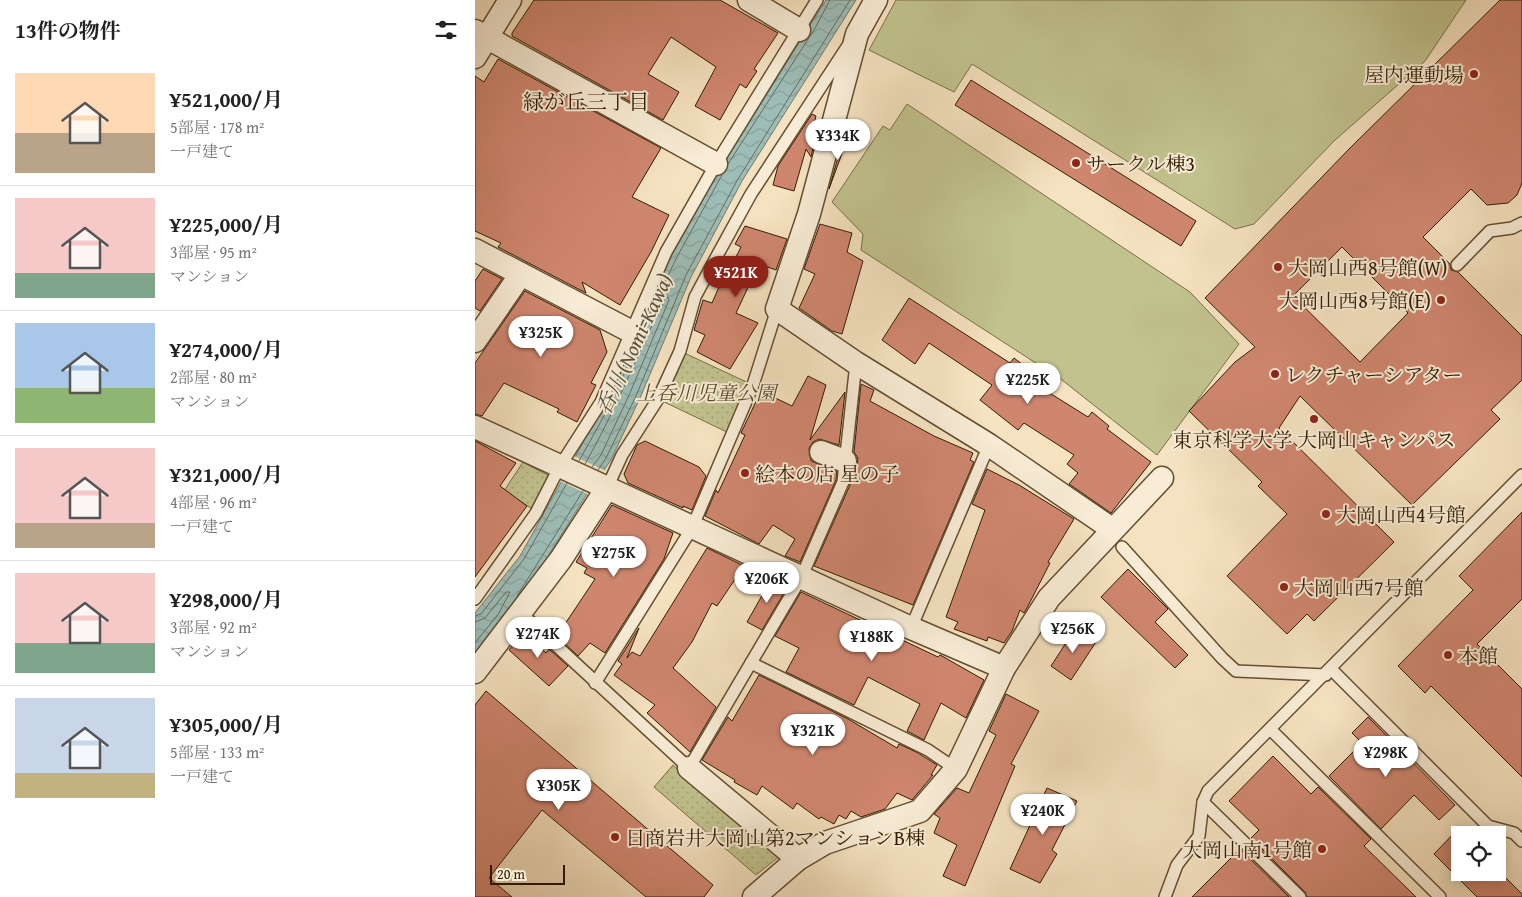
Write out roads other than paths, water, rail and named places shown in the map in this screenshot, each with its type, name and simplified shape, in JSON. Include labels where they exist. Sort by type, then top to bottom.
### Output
[{"type":"street","points":[[510,0],[479,42],[716,164]]},
{"type":"street","points":[[749,0],[799,30]]},
{"type":"street","points":[[876,0],[857,34],[809,214],[777,309],[856,363],[989,445],[1117,538]]},
{"type":"street","points":[[475,250],[630,331]]},
{"type":"street","points":[[475,341],[521,274]]},
{"type":"street","points":[[475,427],[801,578],[1005,668]]},
{"type":"street","points":[[821,452],[845,461]]},
{"type":"street","points":[[754,897],[798,859],[825,843],[920,811],[956,769],[1005,668],[1049,598],[1117,538],[1162,478]]},
{"type":"street","points":[[475,672],[561,559],[605,487]]},
{"type":"street","points":[[689,768],[798,859]]},
{"type":"lane","points":[[475,599],[536,513],[560,466],[601,402],[630,331],[666,252],[716,164],[817,0]]},
{"type":"lane","points":[[605,487],[622,455],[658,400],[680,350],[695,297],[718,254],[771,162],[857,34]]},
{"type":"lane","points":[[1457,264],[1490,231],[1512,228],[1522,223]]},
{"type":"lane","points":[[595,684],[692,528],[753,385],[777,309]]},
{"type":"lane","points":[[521,613],[595,684],[689,768],[801,578],[843,482],[856,363]]},
{"type":"lane","points":[[911,628],[989,445]]},
{"type":"lane","points":[[1165,897],[1177,865],[1199,836],[1203,802],[1209,790],[1522,475]]},
{"type":"lane","points":[[1117,538],[1222,658],[1236,670],[1328,672],[1487,826],[1514,833],[1522,841]]},
{"type":"lane","points":[[751,663],[928,750],[956,769]]},
{"type":"lane","points":[[1270,729],[1440,897]]},
{"type":"lane","points":[[1203,802],[1300,897]]},
{"type":"water","name":"呑川 (Nomi-Kawa)","points":[[826,0],[856,0],[742,181],[691,277],[640,398],[611,460],[585,497],[508,620],[475,660],[475,613],[520,556],[609,396],[672,255],[722,165]]},
{"type":"place","name":"屋内運動場","points":[[1474,74]]},
{"type":"place","name":"サークル棟3","points":[[1076,163]]},
{"type":"place","name":"大岡山西8号館(W)","points":[[1278,267]]},
{"type":"place","name":"大岡山西8号館(E)","points":[[1441,300]]},
{"type":"place","name":"レクチャーシアター","points":[[1275,374]]},
{"type":"place","name":"東京科学大学 大岡山キャンパス","points":[[1314,419]]},
{"type":"place","name":"絵本の店 星の子","points":[[745,473]]},
{"type":"place","name":"大岡山西4号館","points":[[1326,514]]},
{"type":"place","name":"大岡山西7号館","points":[[1284,587]]},
{"type":"place","name":"本館","points":[[1448,655]]},
{"type":"place","name":"日商岩井大岡山第2マンションB棟","points":[[615,837]]},
{"type":"place","name":"大岡山南1号館","points":[[1322,849]]},
{"type":"district","name":"緑が丘三丁目","points":[[586,101]]},
{"type":"park label","name":"上呑川児童公園","points":[[706,392]]}]
